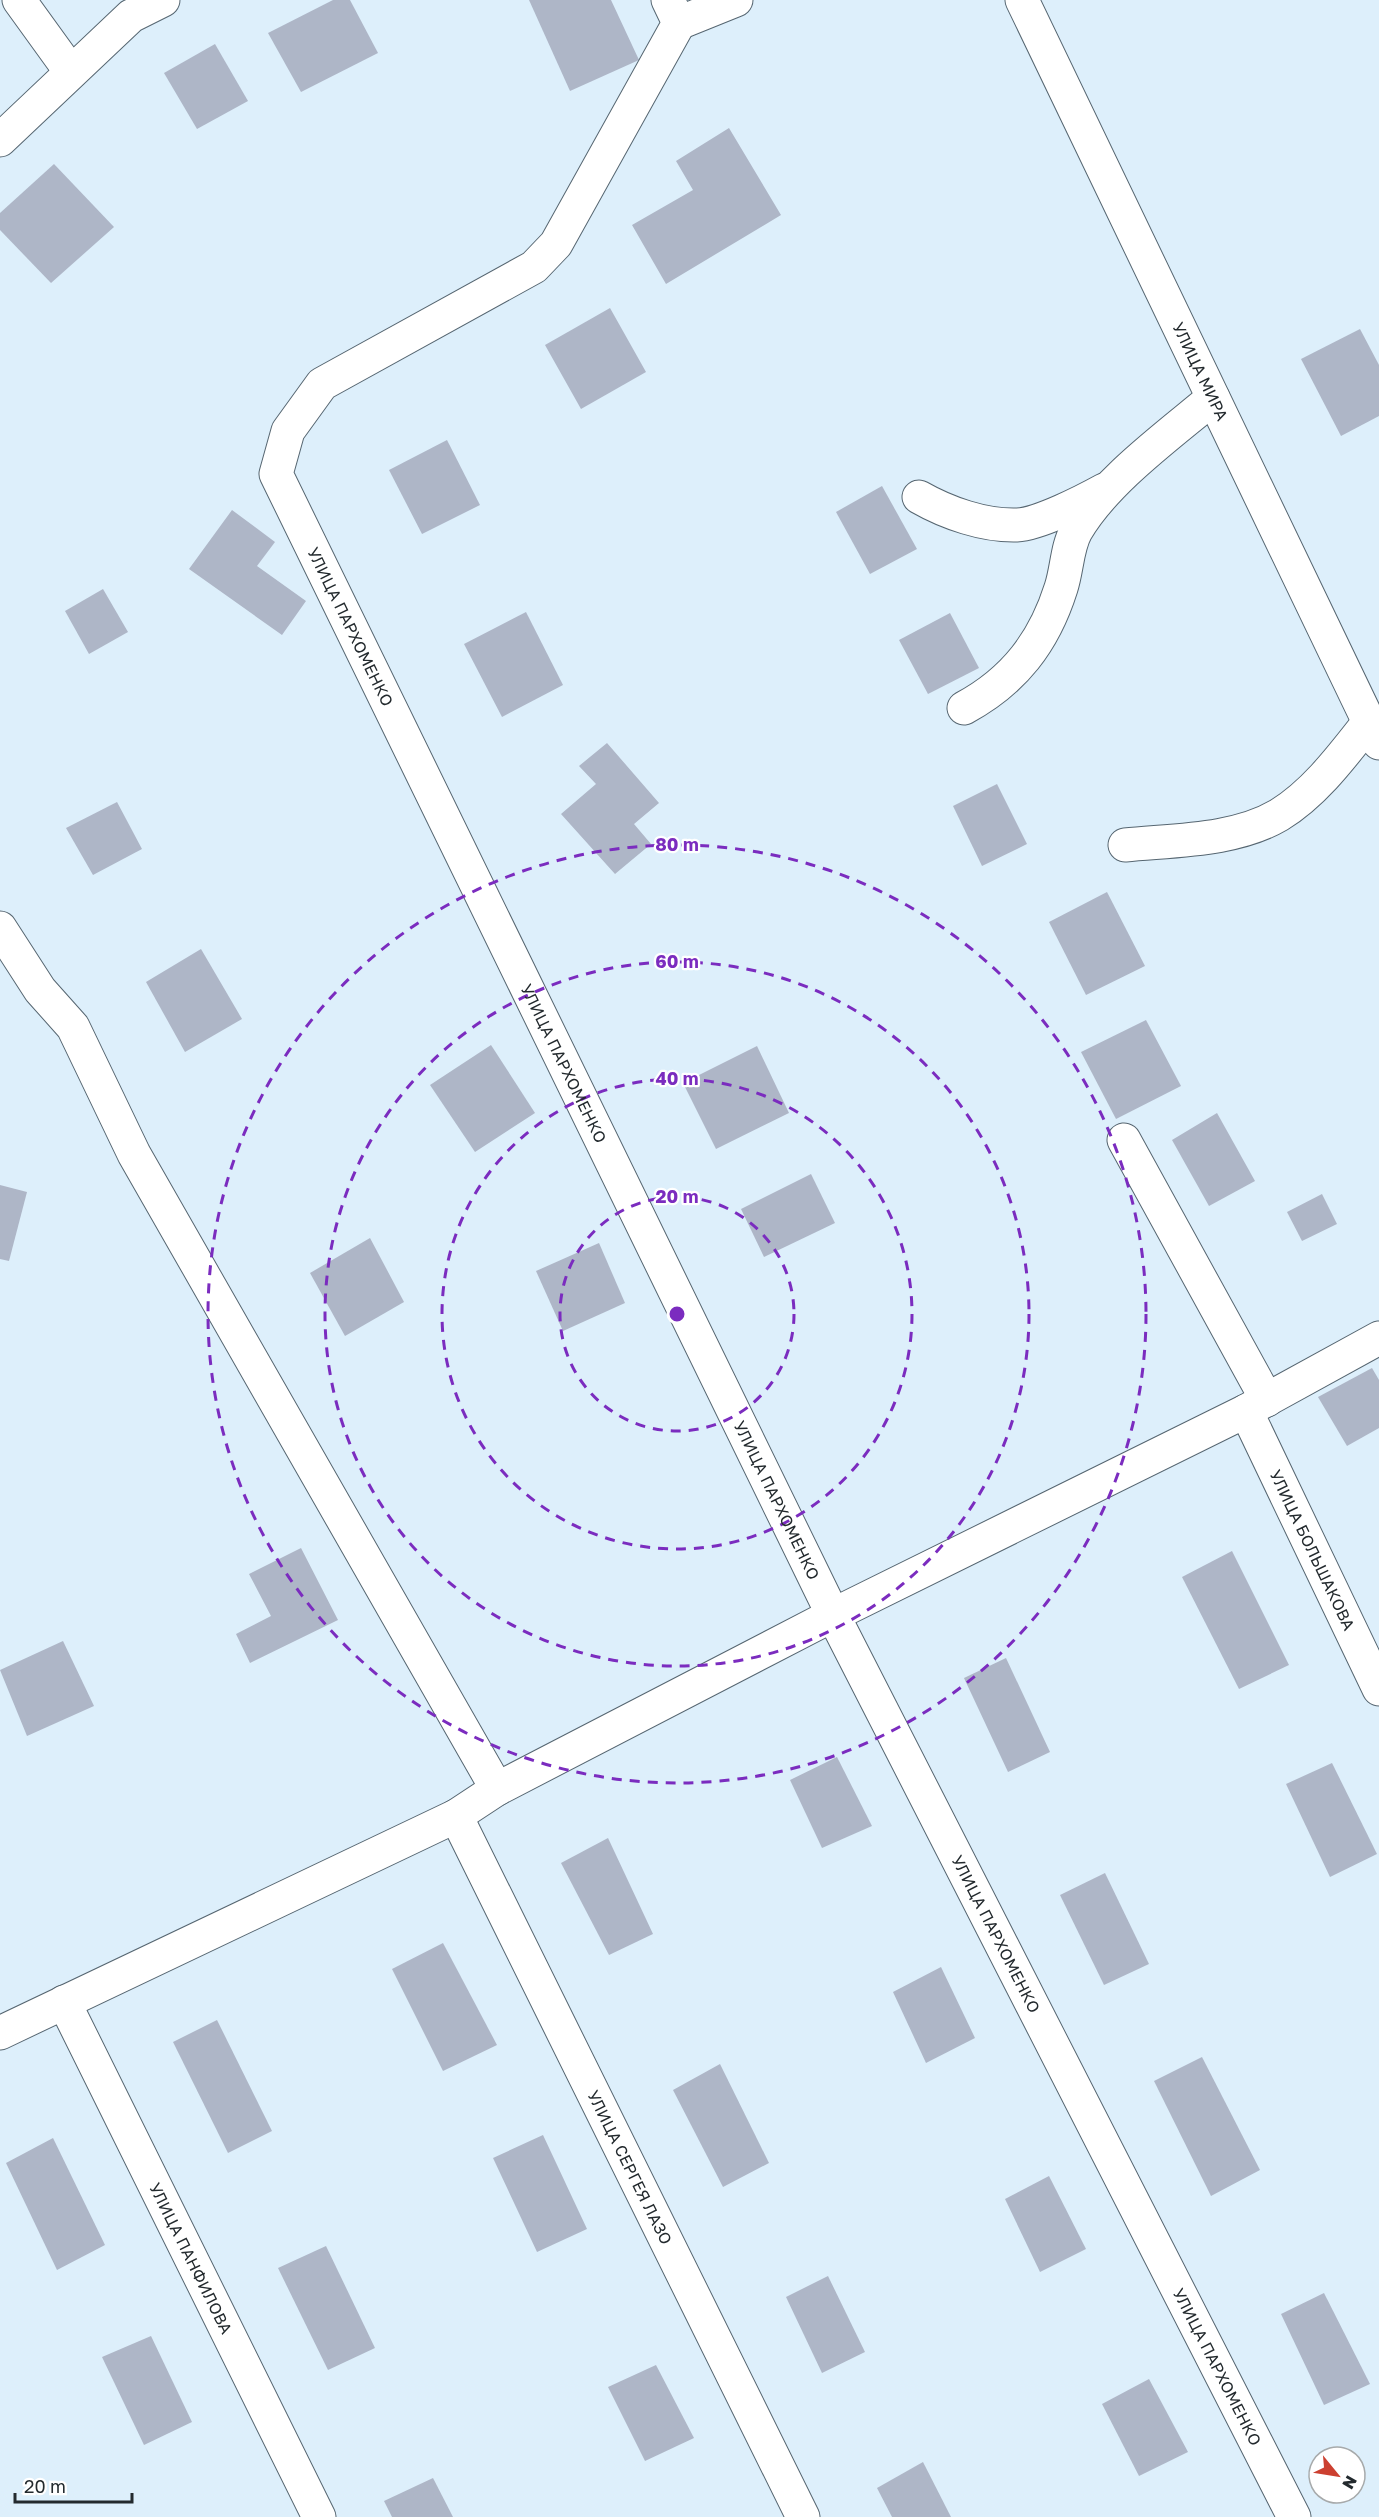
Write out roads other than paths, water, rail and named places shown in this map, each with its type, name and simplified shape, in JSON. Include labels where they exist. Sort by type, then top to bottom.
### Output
[{"type":"street","points":[[19,0],[71,72]]},
{"type":"street","points":[[0,140],[131,16],[163,0]]},
{"type":"street","points":[[673,12],[736,0]]},
{"type":"street","name":"УЛИЦА МИРА","points":[[1022,0],[1374,733]]},
{"type":"street","name":"УЛИЦА ПАРХОМЕНКО","points":[[673,12],[556,244],[534,267],[322,384],[288,431],[276,474],[833,1615],[1294,2517]]},
{"type":"street","points":[[920,497],[943,510],[986,521],[1019,525],[1074,507],[1111,486],[1213,398]]},
{"type":"street","points":[[964,708],[988,695],[1010,675],[1045,633],[1062,588],[1076,532],[1111,486]]},
{"type":"street","points":[[1125,845],[1209,836],[1249,828],[1279,815],[1374,733]]},
{"type":"street","points":[[0,928],[39,990],[73,1027],[140,1164],[497,1789]]},
{"type":"street","name":"УЛИЦА БОЛЬШАКОВА","points":[[1124,1140],[1256,1406],[1379,1689]]},
{"type":"street","points":[[0,2033],[456,1816],[497,1789],[833,1615],[1256,1406],[1379,1338]]},
{"type":"street","name":"УЛИЦА СЕРГЕЯ ЛАЗО","points":[[456,1816],[803,2517]]},
{"type":"street","name":"УЛИЦА ПАНФИЛОВА","points":[[64,2002],[319,2517]]}]
